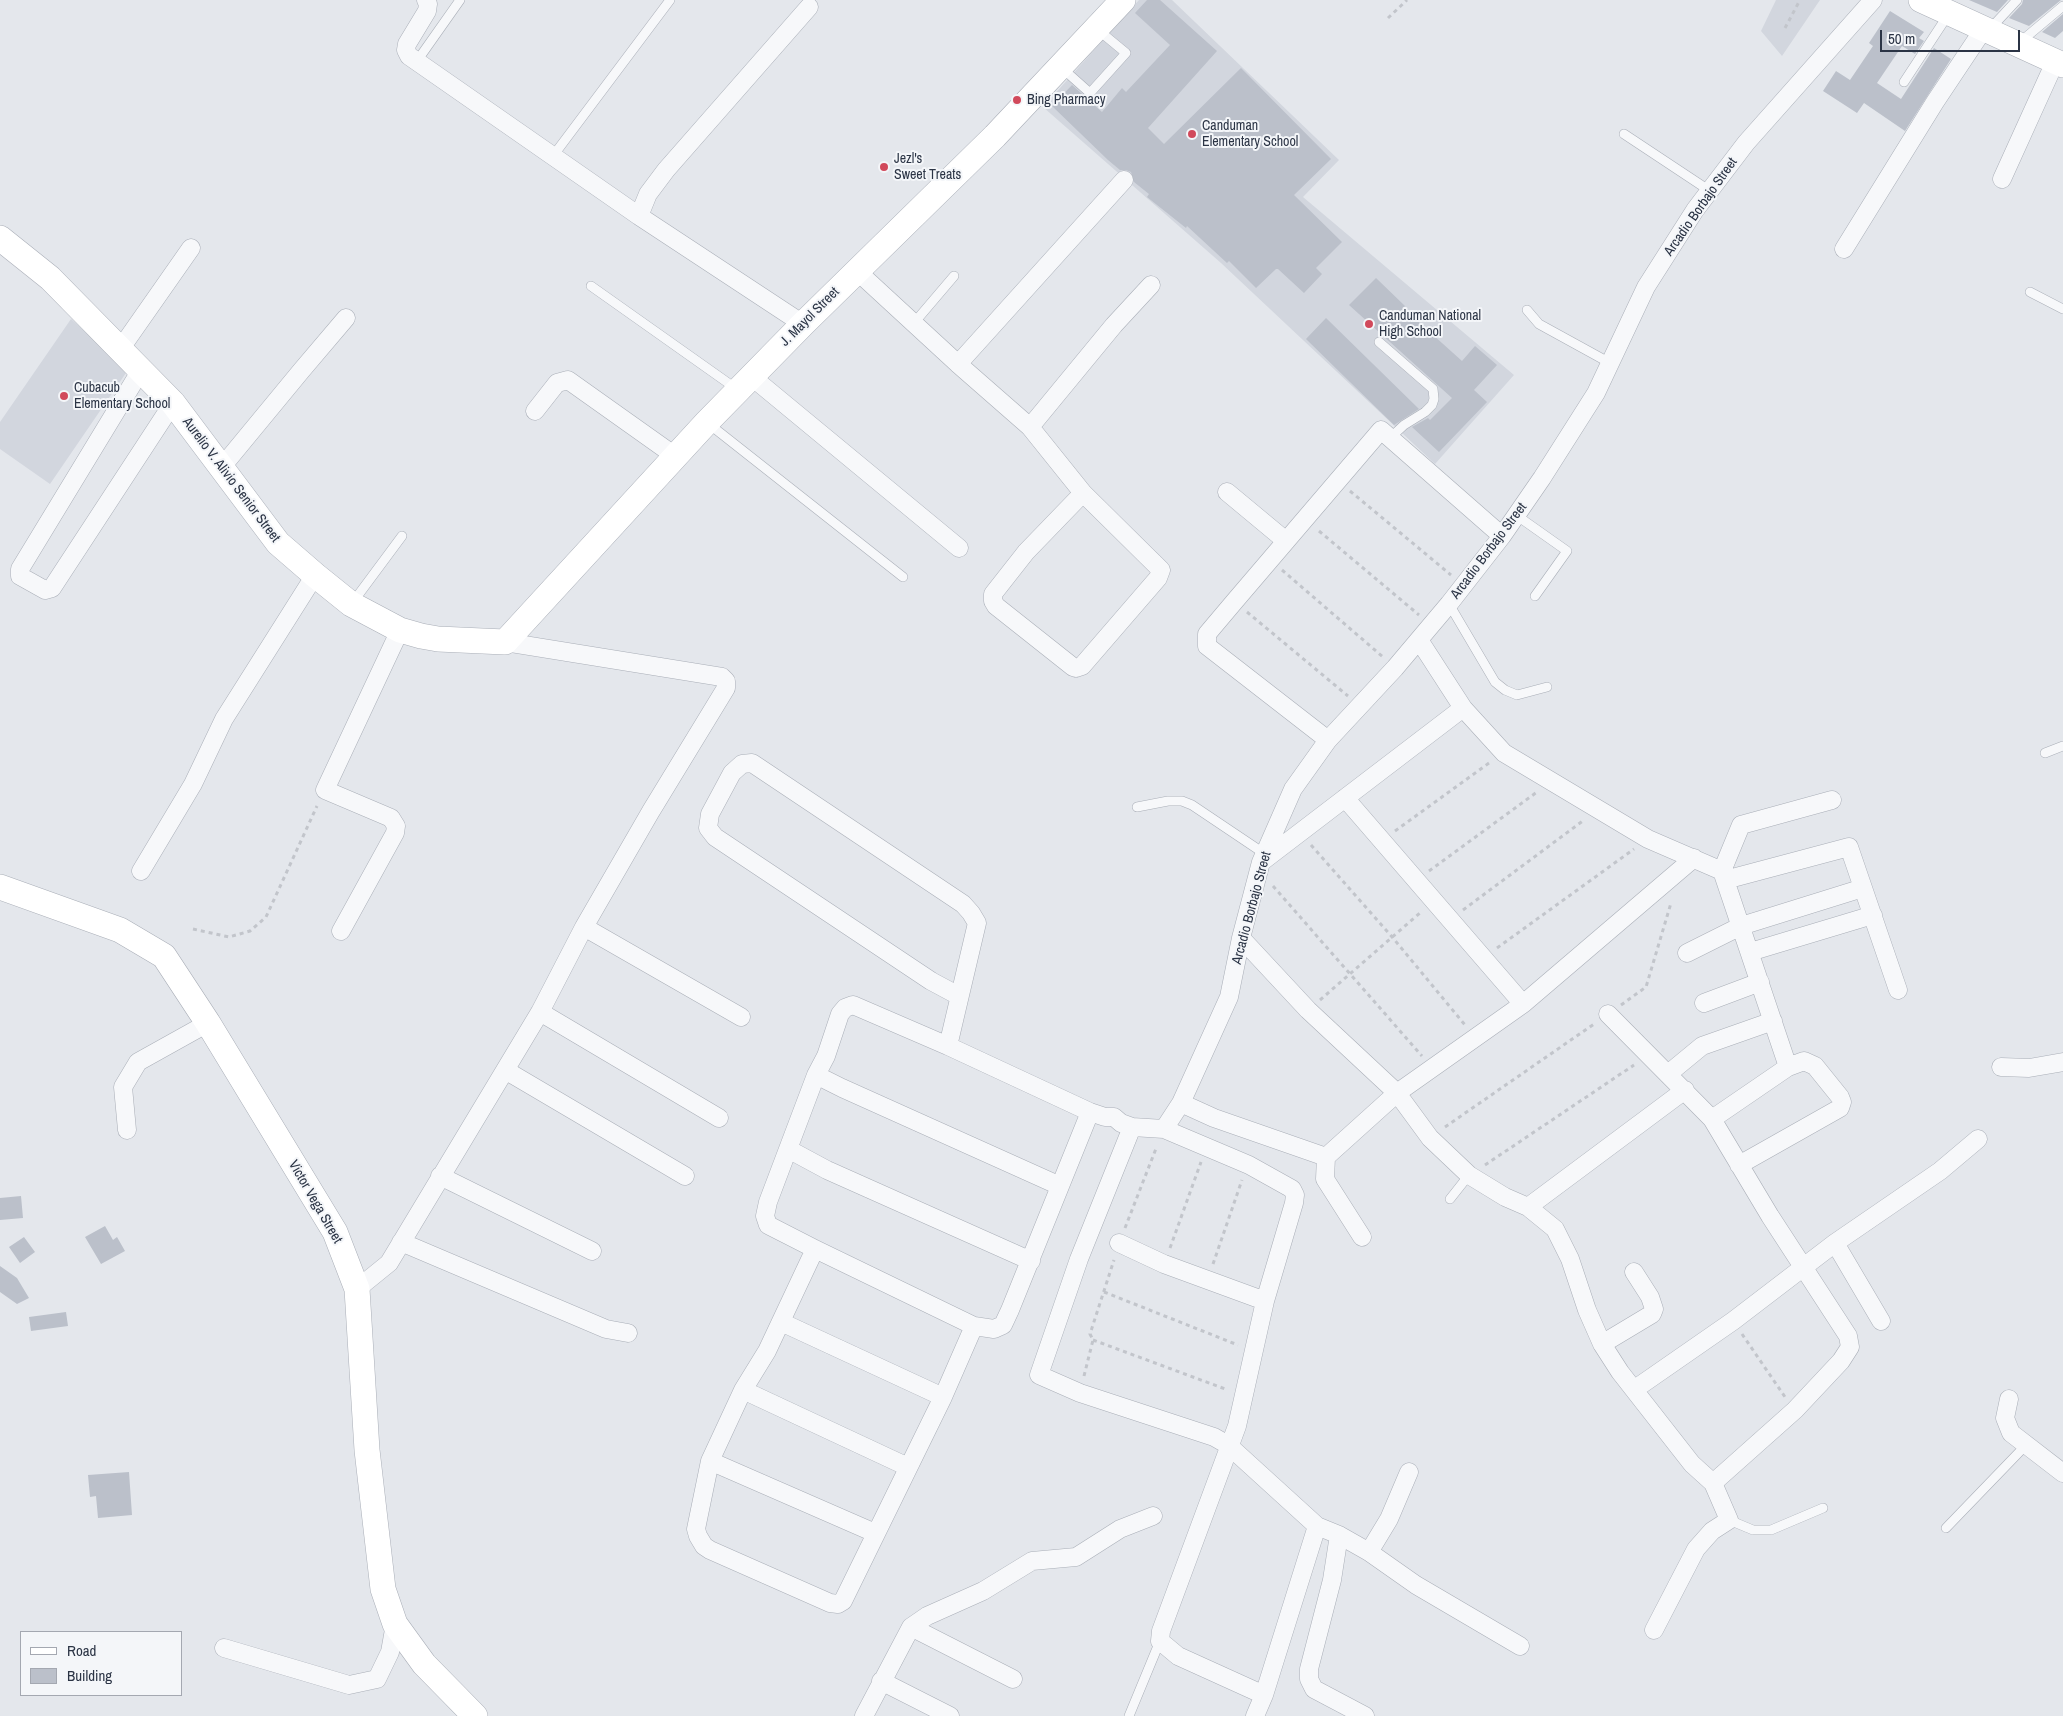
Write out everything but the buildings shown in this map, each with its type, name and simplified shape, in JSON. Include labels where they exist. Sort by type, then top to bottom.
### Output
[{"type":"street","points":[[426,0],[428,4],[427,11],[407,44],[406,50],[409,56],[639,216],[802,324]]},
{"type":"street","name":"J. Mayol Street","points":[[505,642],[707,422],[802,324],[995,136],[1123,0]]},
{"type":"street","name":"Arcadio Borbajo Street","points":[[1164,1129],[1181,1103],[1229,997],[1241,938],[1262,862],[1293,789],[1328,740],[1431,626],[1502,536],[1542,478],[1596,393],[1646,288],[1695,210],[1746,143],[1873,0]]},
{"type":"street","points":[[1922,0],[1985,31],[2059,63],[2002,179]]},
{"type":"street","points":[[639,216],[648,194],[666,170],[809,7]]},
{"type":"street","points":[[1844,249],[1934,102],[1985,31]]},
{"type":"street","points":[[958,364],[1124,180]]},
{"type":"street","name":"Aurelio V. Alivio Senior Street","points":[[0,238],[50,278],[121,348],[173,403],[278,543],[351,604],[400,630],[421,636],[438,639],[505,642]]},
{"type":"street","points":[[121,348],[191,248]]},
{"type":"street","points":[[857,271],[1030,427],[1083,493],[1161,570],[1158,578],[1082,666],[1076,668],[996,606],[993,601],[993,594],[1026,552],[1083,493]]},
{"type":"street","points":[[1030,427],[1114,324],[1151,285]]},
{"type":"street","points":[[221,468],[346,318]]},
{"type":"street","points":[[141,370],[20,569],[20,576],[46,590],[52,588],[173,403]]},
{"type":"street","points":[[535,411],[557,382],[568,380],[675,456]]},
{"type":"street","points":[[745,384],[959,548]]},
{"type":"street","points":[[1328,740],[1207,646],[1207,634],[1271,561],[1286,541],[1306,520],[1381,430],[1502,536]]},
{"type":"street","points":[[1227,492],[1286,541]]},
{"type":"street","points":[[141,871],[193,784],[224,719],[315,575]]},
{"type":"street","points":[[341,931],[395,833],[396,826],[391,818],[325,790],[400,630]]},
{"type":"street","points":[[1419,640],[1462,708],[1504,753],[1648,838],[1694,858],[1724,876],[1849,847],[1898,990]]},
{"type":"street","points":[[357,1288],[389,1263],[540,1012],[584,927],[651,811],[726,688],[726,681],[722,677],[505,642]]},
{"type":"street","points":[[1262,862],[1462,708]]},
{"type":"street","points":[[948,1046],[977,923],[971,913],[962,904],[752,763],[742,764],[732,773],[710,814],[708,828],[715,837],[922,976],[959,996]]},
{"type":"street","points":[[1345,798],[1523,1004]]},
{"type":"street","points":[[1788,1067],[1724,876],[1741,825],[1832,800]]},
{"type":"street","points":[[1362,1238],[1325,1179],[1326,1157],[1397,1093],[1523,1004],[1694,858]]},
{"type":"street","name":"Victor Vega Street","points":[[0,887],[120,930],[164,956],[208,1023],[335,1232],[357,1288],[367,1450],[383,1589],[395,1624],[424,1664],[475,1716]]},
{"type":"street","points":[[1687,953],[1740,926],[1863,888]]},
{"type":"street","points":[[1750,952],[1873,915]]},
{"type":"street","points":[[584,927],[740,1017]]},
{"type":"street","points":[[1241,938],[1308,1010],[1397,1093],[1430,1138],[1469,1175],[1505,1197],[1528,1207],[1555,1229],[1570,1259],[1587,1310],[1602,1344],[1692,1464],[1713,1483],[1729,1520],[1712,1531],[1696,1549],[1654,1630]]},
{"type":"street","points":[[1704,1003],[1760,982]]},
{"type":"street","points":[[1112,1120],[1060,1186],[1031,1261],[1003,1325],[994,1329],[974,1326],[816,1249],[768,1225],[765,1216],[768,1202],[816,1075],[826,1056],[840,1014],[845,1008],[853,1005],[1112,1120],[1164,1129],[1249,1165],[1288,1186],[1295,1196],[1265,1301],[1237,1426],[1228,1445],[1161,1631],[1160,1641],[1178,1656],[1264,1695]]},
{"type":"street","points":[[540,1012],[719,1118]]},
{"type":"street","points":[[1608,1014],[1712,1119],[1739,1165],[1848,1336],[1850,1347],[1841,1361],[1795,1410],[1713,1483]]},
{"type":"street","points":[[1668,1074],[1702,1046],[1773,1021]]},
{"type":"street","points":[[127,1130],[123,1087],[138,1062],[208,1023]]},
{"type":"street","points":[[1712,1119],[1788,1067],[1804,1061],[1815,1066],[1840,1097],[1842,1102],[1840,1108],[1739,1165]]},
{"type":"street","points":[[2001,1067],[2029,1068],[2063,1062]]},
{"type":"street","points":[[505,1070],[685,1176]]},
{"type":"street","points":[[816,1075],[1060,1186]]},
{"type":"street","points":[[1528,1207],[1685,1090]]},
{"type":"street","points":[[1181,1103],[1214,1118],[1326,1157]]},
{"type":"street","points":[[1112,1120],[1079,1259],[1039,1375],[1080,1393],[1214,1437],[1228,1445],[1317,1526],[1339,1535],[1369,1552],[1416,1585],[1520,1646]]},
{"type":"street","points":[[1634,1389],[1733,1322],[1835,1243],[1940,1171],[1978,1139]]},
{"type":"street","points":[[788,1149],[827,1170],[1031,1261]]},
{"type":"street","points":[[440,1176],[592,1251]]},
{"type":"street","points":[[401,1242],[606,1329],[628,1333]]},
{"type":"street","points":[[1119,1243],[1164,1264],[1265,1301]]},
{"type":"street","points":[[1835,1243],[1881,1321]]},
{"type":"street","points":[[816,1249],[782,1322],[743,1390],[710,1461],[696,1529],[704,1546],[822,1600],[838,1604],[843,1601],[943,1397],[974,1326]]},
{"type":"street","points":[[1602,1344],[1652,1314],[1654,1304],[1634,1272]]},
{"type":"street","points":[[782,1322],[943,1397]]},
{"type":"street","points":[[743,1390],[908,1468]]},
{"type":"street","points":[[2009,1399],[2005,1418],[2011,1433],[2063,1473]]},
{"type":"street","points":[[710,1461],[875,1533]]},
{"type":"street","points":[[1369,1552],[1389,1520],[1409,1472]]},
{"type":"street","points":[[864,1716],[911,1627],[927,1616],[983,1590],[1032,1561],[1076,1557],[1120,1529],[1152,1516]]},
{"type":"street","points":[[1255,1716],[1264,1695],[1317,1526]]},
{"type":"street","points":[[1339,1535],[1332,1580],[1308,1679],[1314,1689],[1365,1716]]},
{"type":"street","points":[[224,1648],[350,1685],[377,1679],[390,1652],[395,1624]]},
{"type":"street","points":[[911,1627],[1013,1679]]},
{"type":"street","points":[[881,1682],[950,1716]]},
{"type":"lane","points":[[417,61],[460,0]]},
{"type":"lane","points":[[553,156],[670,0]]},
{"type":"lane","points":[[1985,31],[2017,0]]},
{"type":"lane","points":[[2017,45],[2063,6]]},
{"type":"lane","points":[[1904,82],[1949,13]]},
{"type":"lane","points":[[1060,66],[1090,93],[1126,53],[1096,29]]},
{"type":"lane","points":[[1624,134],[1710,191]]},
{"type":"lane","points":[[914,323],[954,276]]},
{"type":"lane","points":[[591,286],[745,384]]},
{"type":"lane","points":[[2030,292],[2063,309]]},
{"type":"lane","points":[[1527,310],[1539,324],[1610,364]]},
{"type":"lane","points":[[1379,342],[1433,389],[1434,399],[1426,412],[1404,425],[1390,438]]},
{"type":"lane","points":[[707,422],[903,577]]},
{"type":"lane","points":[[1516,514],[1568,551],[1535,596]]},
{"type":"lane","points":[[351,604],[402,536]]},
{"type":"lane","points":[[1449,604],[1495,682],[1505,690],[1517,695],[1547,687]]},
{"type":"lane","points":[[2045,753],[2063,746]]},
{"type":"lane","points":[[1137,807],[1168,801],[1182,801],[1192,805],[1262,862]]},
{"type":"lane","points":[[1450,1199],[1469,1175]]},
{"type":"lane","points":[[1946,1528],[2027,1444]]},
{"type":"lane","points":[[1729,1520],[1753,1530],[1771,1530],[1823,1508]]},
{"type":"lane","points":[[1129,1716],[1160,1641]]},
{"type":"path","points":[[1388,18],[1407,0]]},
{"type":"path","points":[[1785,28],[1800,0]]},
{"type":"path","points":[[1339,481],[1462,585]]},
{"type":"path","points":[[1306,520],[1431,626]]},
{"type":"path","points":[[1271,561],[1395,668]]},
{"type":"path","points":[[1234,602],[1360,706]]},
{"type":"path","points":[[1382,840],[1504,753]]},
{"type":"path","points":[[1416,880],[1552,781]]},
{"type":"path","points":[[192,929],[229,937],[250,931],[266,917],[325,790]]},
{"type":"path","points":[[1450,920],[1599,809]]},
{"type":"path","points":[[1300,833],[1393,938],[1474,1037]]},
{"type":"path","points":[[1484,958],[1648,838]]},
{"type":"path","points":[[1262,862],[1350,974],[1432,1068]]},
{"type":"path","points":[[1430,1138],[1646,987],[1672,899],[1673,876]]},
{"type":"path","points":[[1308,1010],[1434,901]]},
{"type":"path","points":[[1469,1175],[1649,1055]]},
{"type":"path","points":[[1164,1264],[1206,1147]]},
{"type":"path","points":[[1208,1279],[1249,1165]]},
{"type":"path","points":[[1104,1292],[1253,1350]]},
{"type":"path","points":[[1733,1322],[1795,1410]]},
{"type":"path","points":[[1093,1340],[1243,1395]]},
{"type":"shaded area","points":[[1139,0],[1172,0],[1339,160],[1303,197],[1514,375],[1435,464],[1221,263],[1043,107]]},
{"type":"shaded area","points":[[1776,0],[1820,0],[1782,56],[1761,31]]},
{"type":"shaded area","name":"Cubacub Elementary School","points":[[71,319],[128,370],[50,484],[0,449],[0,422]]},
{"type":"place","name":"Bing Pharmacy","points":[[1017,100]]},
{"type":"place","name":"Canduman Elementary School","points":[[1192,134]]},
{"type":"place","name":"Jezl's Sweet Treats","points":[[884,167]]},
{"type":"place","name":"Canduman National High School","points":[[1369,324]]},
{"type":"place","name":"Cubacub Elementary School","points":[[64,396]]}]
